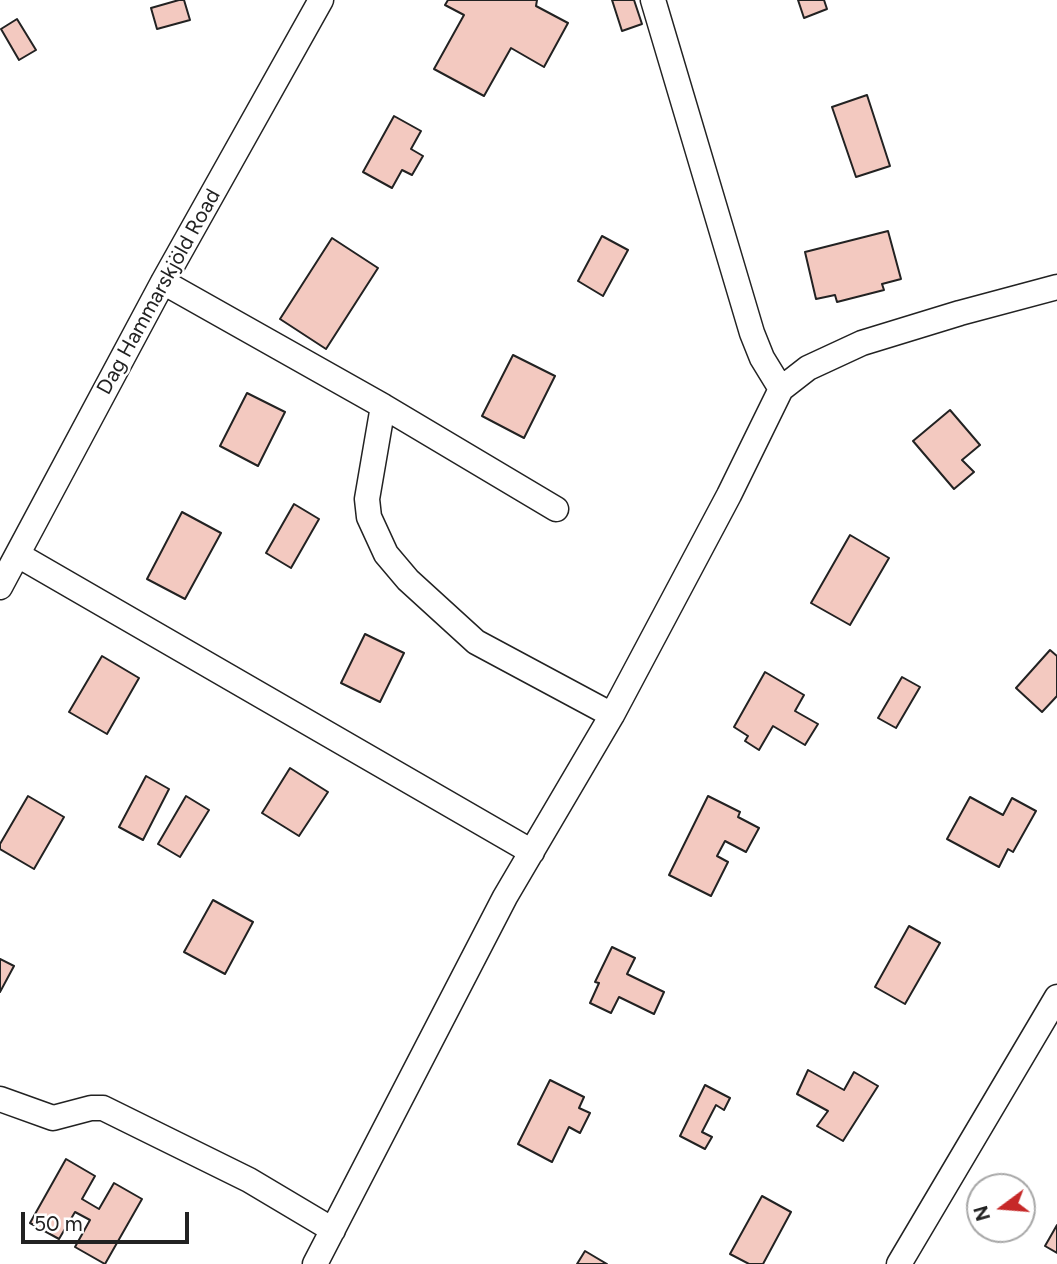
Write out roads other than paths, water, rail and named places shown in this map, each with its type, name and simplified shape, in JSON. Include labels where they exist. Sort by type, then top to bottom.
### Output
[{"type":"street","name":"Dag Hammarskjöld Road","points":[[0,587],[163,282],[321,0]]},
{"type":"street","points":[[653,0],[752,333],[762,358],[781,389]]},
{"type":"street","points":[[163,282],[383,406],[556,509]]},
{"type":"street","points":[[315,1264],[499,909],[612,715],[729,495],[781,389],[808,368],[862,343],[1057,287]]},
{"type":"street","points":[[383,406],[367,499],[369,517],[386,554],[408,580],[476,642],[612,715]]},
{"type":"street","points":[[18,555],[532,852]]},
{"type":"street","points":[[899,1264],[1057,997]]},
{"type":"street","points":[[0,1099],[53,1118],[91,1108],[103,1108],[250,1180],[333,1230]]}]
